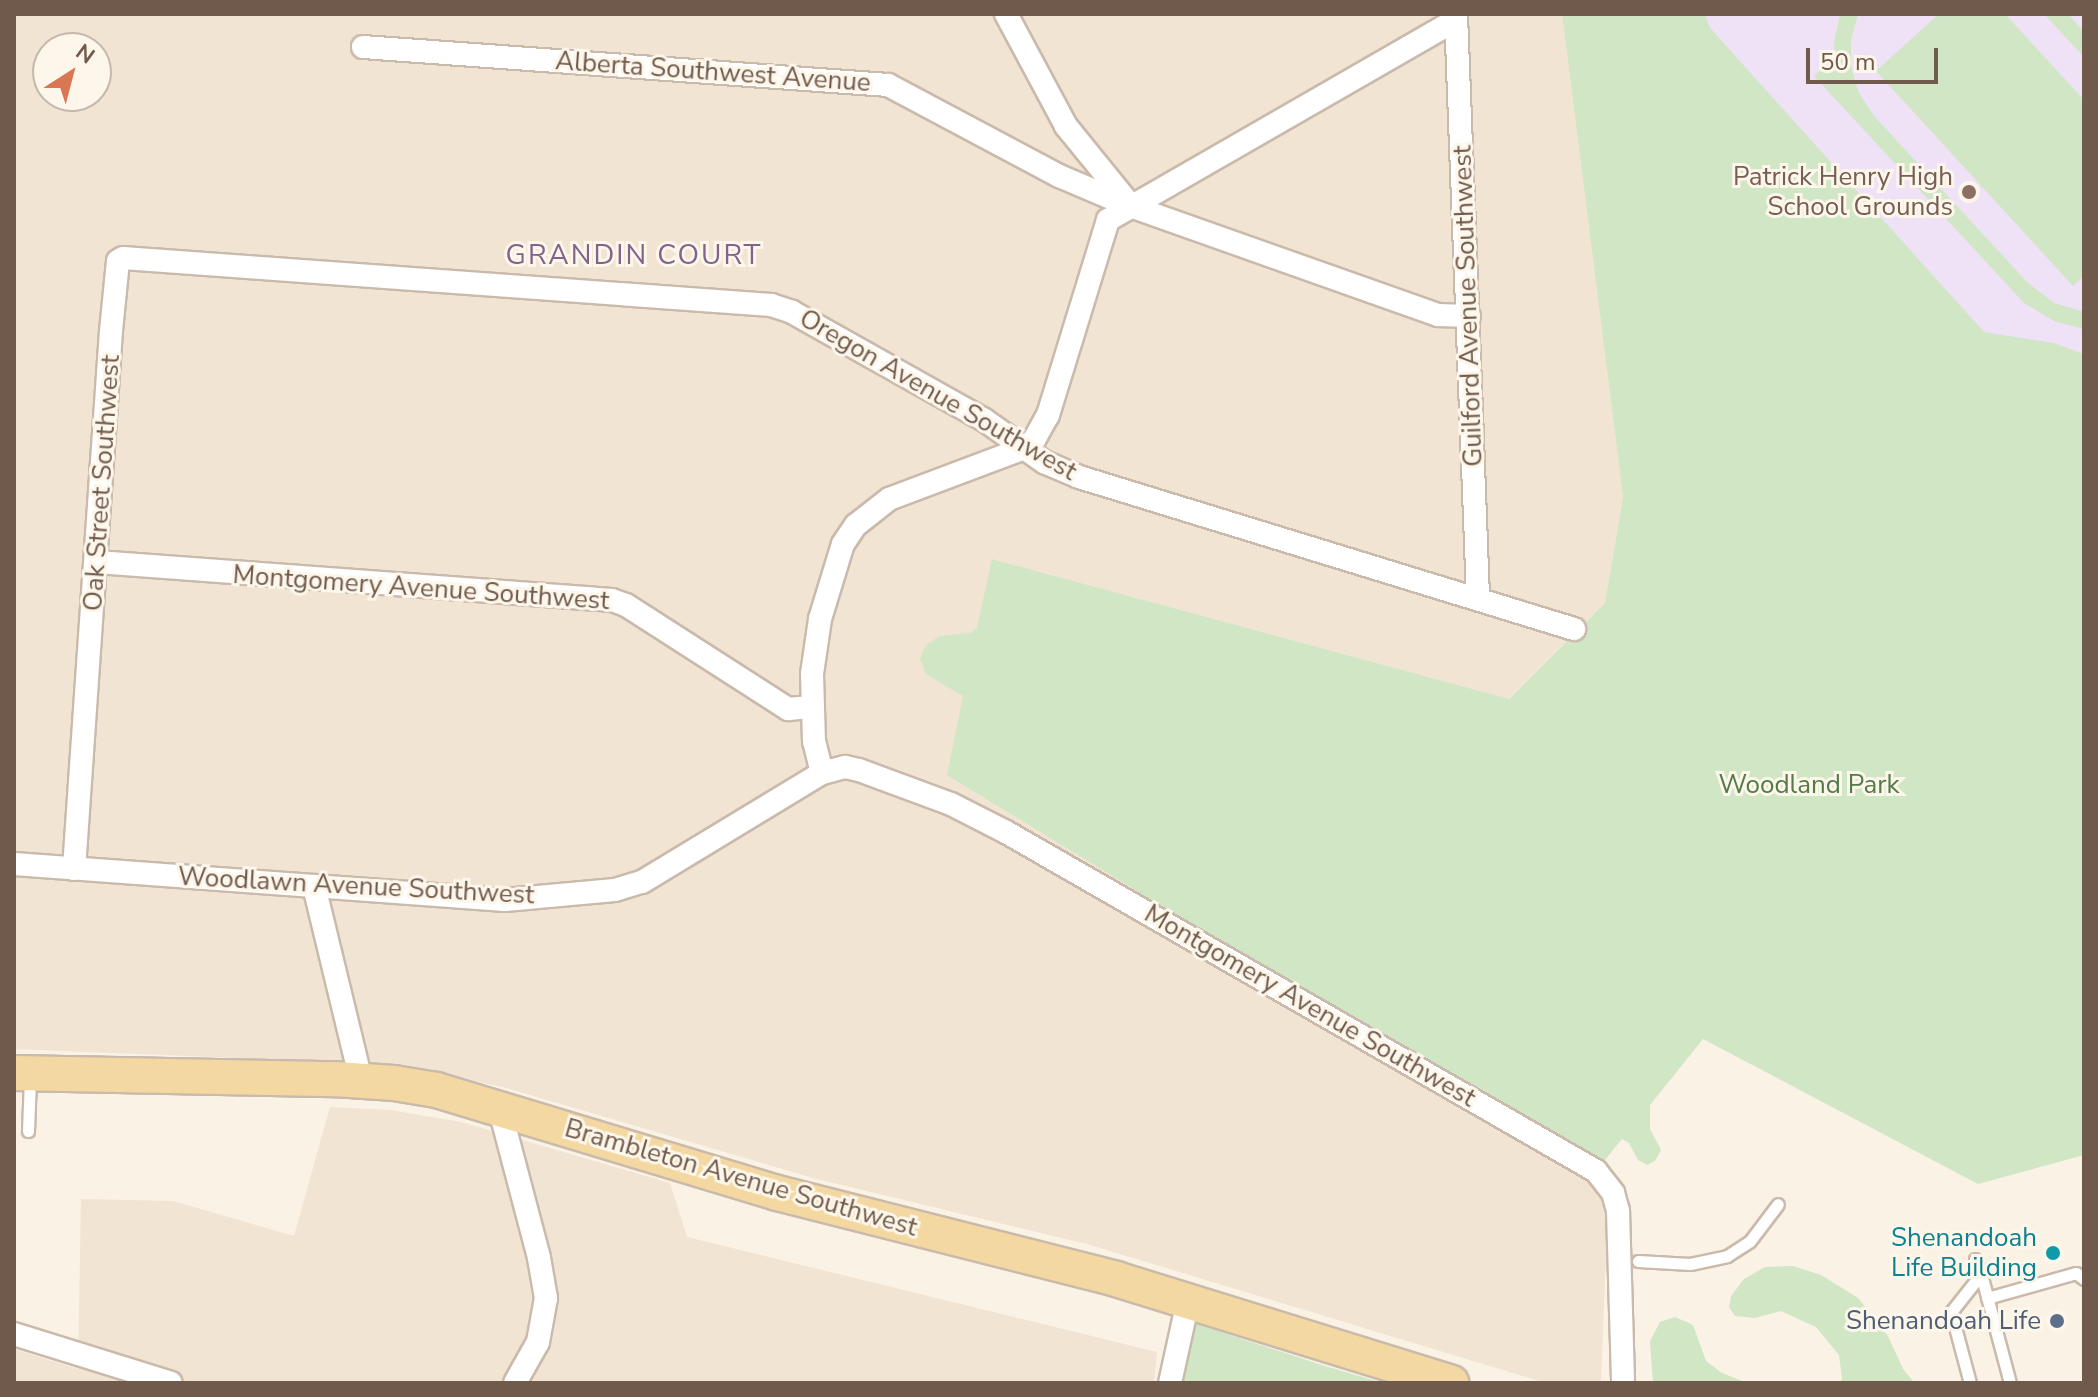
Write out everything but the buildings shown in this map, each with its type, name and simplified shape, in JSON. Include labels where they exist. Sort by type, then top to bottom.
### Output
[{"type":"main road","name":"Brambleton Avenue Southwest","points":[[22,1074],[361,1080],[436,1090],[777,1193],[1049,1260],[1451,1383]]},
{"type":"street","points":[[1006,14],[1066,126],[1130,206]]},
{"type":"street","points":[[822,773],[811,707],[820,619],[834,565],[856,525],[873,509],[901,494],[1022,449],[1043,429],[1103,227],[1108,220],[1456,17]]},
{"type":"street","name":"Guilford Avenue Southwest","points":[[1456,17],[1478,598]]},
{"type":"street","name":"Alberta Southwest Avenue","points":[[363,47],[888,85],[1059,176],[1130,206],[1438,315],[1469,316]]},
{"type":"street","name":"Oak Street Southwest","points":[[74,869],[118,261],[123,258],[281,269]]},
{"type":"street","name":"Oregon Avenue Southwest","points":[[281,269],[771,305],[792,312],[983,419],[1044,462],[1104,485],[1574,629]]},
{"type":"street","name":"Montgomery Avenue Southwest","points":[[97,562],[612,600],[626,605],[788,709],[811,707]]},
{"type":"street","name":"Montgomery Avenue Southwest","points":[[822,773],[845,767],[859,770],[980,818],[1596,1171],[1613,1193],[1618,1211],[1623,1383]]},
{"type":"street","name":"Woodlawn Avenue Southwest","points":[[14,864],[505,900],[615,890],[642,882],[822,773]]},
{"type":"street","points":[[314,886],[361,1080]]},
{"type":"street","points":[[500,1110],[539,1258],[546,1298],[538,1342],[515,1383]]},
{"type":"street","points":[[1170,1383],[1188,1301]]},
{"type":"street","points":[[14,1334],[171,1383]]},
{"type":"lane","points":[[22,1074],[28,1131]]},
{"type":"lane","points":[[1638,1261],[1690,1264],[1727,1256],[1750,1241],[1778,1204]]},
{"type":"lane","points":[[1975,1259],[2010,1383]]},
{"type":"lane","points":[[1987,1298],[2076,1273],[2084,1279]]},
{"type":"lane","points":[[1970,1383],[1951,1312],[1981,1274]]},
{"type":"shaded area","points":[[14,14],[1562,14],[1623,497],[1605,603],[1508,699],[992,559],[1596,1171],[1607,1225],[1601,1383],[1546,1383],[1087,1244],[813,1178],[503,1087],[384,1064],[14,1049]]},
{"type":"shaded area","name":"Patrick Henry High School Grounds","points":[[1690,14],[2084,14],[2084,373],[1998,355]]},
{"type":"shaded area","points":[[330,1107],[390,1110],[461,1122],[670,1183],[687,1237],[1157,1352],[1154,1383],[14,1383],[14,1349],[78,1369],[81,1199],[173,1201],[294,1236]]},
{"type":"green space","name":"Woodland Park","points":[[1562,14],[1705,14],[1710,28],[1984,332],[2053,343],[2084,354],[2084,1155],[1978,1184],[1703,1039],[1650,1105],[1650,1129],[1661,1150],[1655,1161],[1647,1165],[1638,1160],[1629,1143],[1622,1139],[1596,1171],[947,775],[963,696],[926,674],[920,659],[926,645],[940,636],[970,633],[977,628],[992,559],[1509,699],[1605,603],[1623,497]]},
{"type":"green space","points":[[1840,14],[1858,14],[1851,40],[1851,66],[1858,91],[1874,116],[2027,282],[2054,303],[2084,312],[2084,329],[2054,321],[2024,303],[1814,76],[1827,65],[1835,72],[1834,43]]},
{"type":"green space","points":[[1939,14],[2005,14],[2084,100],[2084,276],[2073,286],[1876,71]]},
{"type":"green space","points":[[2044,14],[2068,14],[2084,32],[2084,57]]},
{"type":"green space","points":[[1793,1266],[1821,1275],[1858,1298],[1888,1336],[1903,1369],[1913,1381],[1927,1383],[1839,1383],[1842,1379],[1839,1355],[1816,1327],[1781,1311],[1755,1318],[1735,1316],[1729,1307],[1731,1296],[1744,1279],[1765,1267]]},
{"type":"green space","points":[[1675,1317],[1693,1325],[1706,1361],[1722,1373],[1747,1383],[1653,1383],[1650,1341],[1660,1322]]},
{"type":"green space","points":[[1193,1323],[1325,1366],[1383,1383],[1183,1383]]},
{"type":"place","name":"Patrick Henry High School Grounds","points":[[1969,192]]},
{"type":"place","name":"Shenandoah Life Building","points":[[2053,1253]]},
{"type":"place","name":"Shenandoah Life","points":[[2057,1321]]},
{"type":"district","name":"GRANDIN COURT","points":[[634,255]]}]
